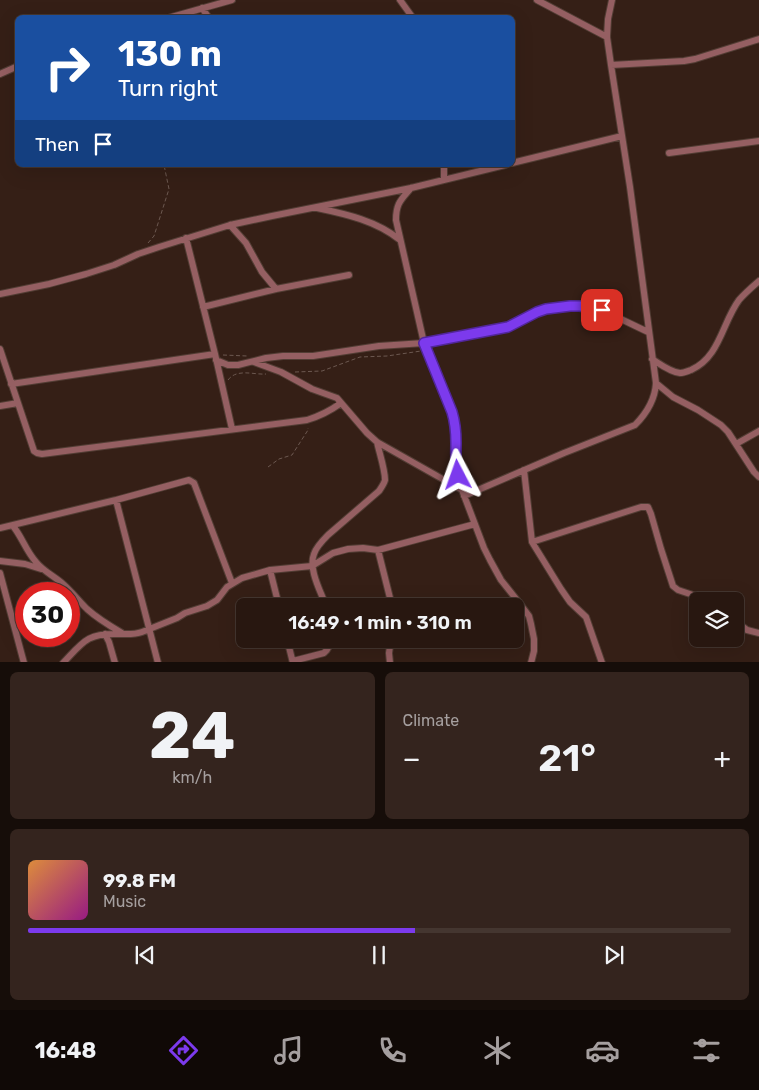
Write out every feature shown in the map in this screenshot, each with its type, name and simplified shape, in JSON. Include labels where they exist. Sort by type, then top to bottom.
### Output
[{"type":"street","points":[[178,15],[232,0]]},
{"type":"street","points":[[400,0],[411,15]]},
{"type":"street","points":[[537,0],[607,37]]},
{"type":"street","points":[[463,493],[635,425],[641,420],[653,398],[656,383],[630,187],[607,37],[612,0]]},
{"type":"street","points":[[202,8],[207,15]]},
{"type":"street","points":[[611,65],[684,61],[759,39]]},
{"type":"street","points":[[0,74],[15,67]]},
{"type":"street","points":[[515,162],[622,136]]},
{"type":"street","points":[[669,153],[759,140]]},
{"type":"street","points":[[444,167],[444,180]]},
{"type":"street","points":[[0,294],[86,274],[114,265],[138,254],[230,225],[412,188],[497,167]]},
{"type":"street","points":[[412,188],[399,201],[396,220],[424,343],[452,412],[456,432],[456,468],[463,493],[484,548],[501,580],[529,616],[532,624],[534,651],[531,662]]},
{"type":"street","points":[[314,207],[376,225],[386,229],[400,240]]},
{"type":"street","points":[[230,225],[246,242],[262,272],[276,289]]},
{"type":"street","points":[[186,238],[232,429]]},
{"type":"street","points":[[203,308],[276,289],[348,275]]},
{"type":"street","points":[[652,359],[680,373],[699,366],[707,359],[716,346],[730,315],[739,301],[759,281]]},
{"type":"street","points":[[12,384],[215,357],[228,365],[238,365],[283,356],[313,356],[378,346],[424,343],[508,327],[537,312],[570,306],[591,307],[602,310],[648,332]]},
{"type":"street","points":[[0,349],[3,370],[12,384],[34,451],[37,453],[307,420],[331,410],[341,403]]},
{"type":"street","points":[[253,362],[281,372],[312,389],[337,398],[377,442],[463,493]]},
{"type":"street","points":[[656,383],[673,397],[722,425],[754,472],[759,476]]},
{"type":"street","points":[[0,406],[18,403]]},
{"type":"street","points":[[736,444],[759,431]]},
{"type":"street","points":[[323,598],[312,566],[314,553],[322,542],[379,491],[383,485],[385,480],[384,471],[377,442]]},
{"type":"street","points":[[524,470],[532,542],[570,602],[586,617],[602,662]]},
{"type":"street","points":[[0,528],[189,480],[194,483],[232,583]]},
{"type":"street","points":[[116,500],[158,662]]},
{"type":"street","points":[[532,542],[648,506],[672,586],[689,594]]},
{"type":"street","points":[[63,662],[88,638],[105,634],[136,634],[150,629],[217,600],[232,583],[242,578],[270,570],[312,566],[340,551],[348,549],[378,550],[475,524]]},
{"type":"street","points":[[13,526],[21,536],[35,562],[70,590],[97,618],[123,634]]},
{"type":"street","points":[[378,550],[390,598]]},
{"type":"street","points":[[0,561],[25,564],[43,569]]},
{"type":"street","points":[[270,570],[277,598]]},
{"type":"street","points":[[0,573],[24,662]]},
{"type":"street","points":[[744,628],[759,634]]},
{"type":"street","points":[[105,634],[115,662]]},
{"type":"street","points":[[289,648],[293,662],[324,653],[329,648]]},
{"type":"street","points":[[389,648],[390,662]]},
{"type":"path","points":[[148,243],[154,236],[169,189],[164,167]]},
{"type":"path","points":[[268,467],[279,459],[292,454],[308,430],[307,420]]},
{"type":"route","points":[[458,475],[456,468],[455,422],[424,343],[508,327],[546,309],[580,306],[602,310]]}]
